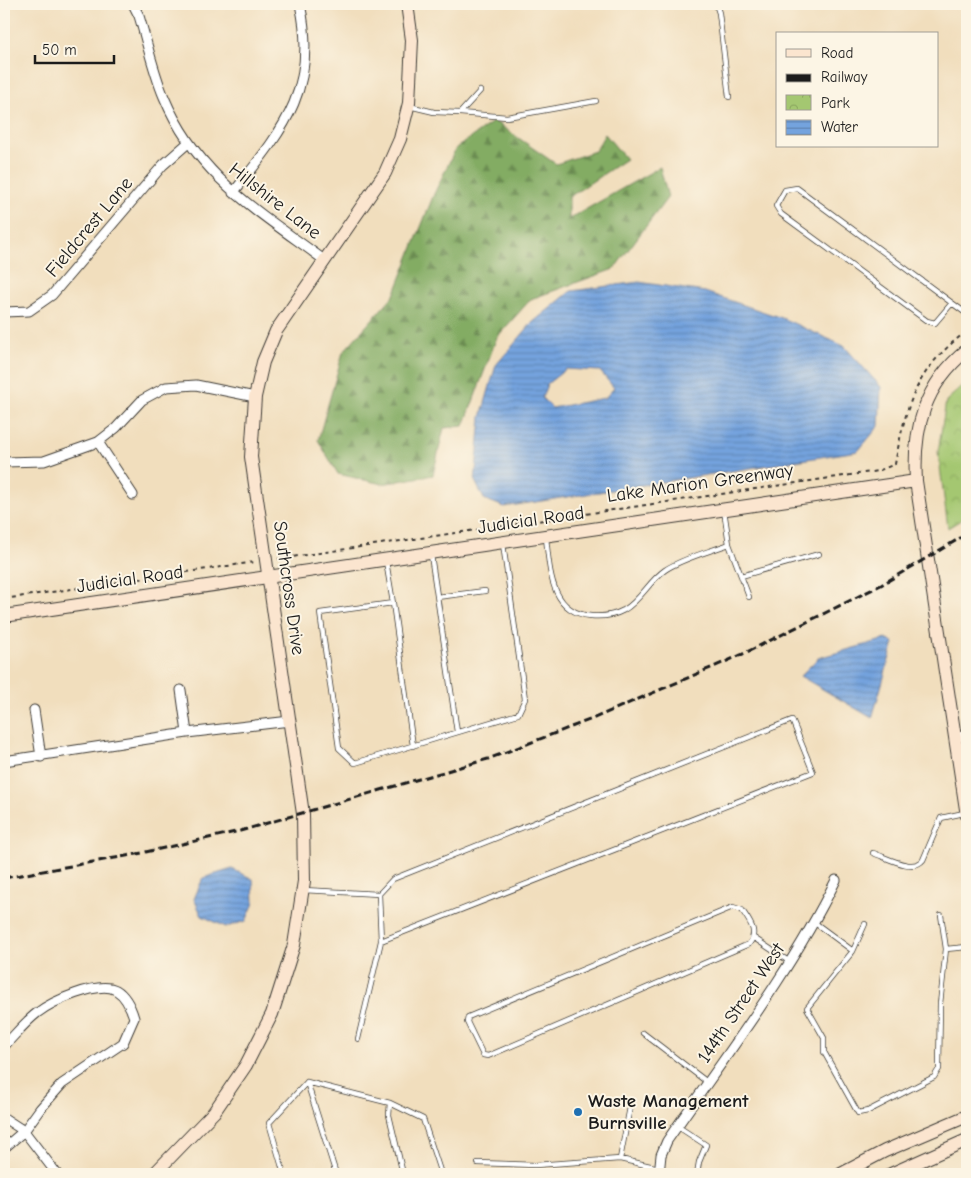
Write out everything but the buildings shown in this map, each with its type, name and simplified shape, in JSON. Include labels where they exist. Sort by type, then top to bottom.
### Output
[{"type":"street","name":"Hillshire Lane","points":[[133,4],[139,16],[164,96],[188,143],[210,171],[233,193],[324,260]]},
{"type":"street","points":[[233,193],[278,137],[295,106],[306,63],[303,17],[300,4]]},
{"type":"street","name":"Southcross Drive","points":[[154,1174],[214,1112],[246,1065],[272,1014],[294,945],[302,890],[303,814],[252,457],[255,397],[263,362],[276,331],[385,174],[400,139],[408,106],[412,40],[407,4]]},
{"type":"street","points":[[4,85],[4,111]]},
{"type":"street","name":"Fieldcrest Lane","points":[[4,312],[29,311],[52,295],[163,165],[188,143]]},
{"type":"street","points":[[967,350],[937,380],[922,412],[915,444],[916,481],[961,736],[967,814]]},
{"type":"street","points":[[4,462],[44,461],[98,442],[116,428],[142,400],[166,387],[196,385],[255,397]]},
{"type":"street","points":[[98,442],[133,495]]},
{"type":"street","name":"Judicial Road","points":[[4,616],[386,561],[916,481]]},
{"type":"street","points":[[180,690],[187,733]]},
{"type":"street","points":[[34,710],[41,757]]},
{"type":"street","points":[[4,762],[187,733],[290,721]]},
{"type":"street","name":"144th Street West","points":[[659,1171],[661,1155],[667,1141],[790,962],[815,923],[836,880]]},
{"type":"street","points":[[4,1046],[37,1013],[68,996],[103,986],[116,990],[130,1004],[134,1018],[123,1043],[62,1084],[24,1131],[4,1148]]},
{"type":"street","points":[[841,1174],[885,1151],[967,1116]]},
{"type":"street","points":[[4,1118],[24,1131],[57,1174]]},
{"type":"street","points":[[891,1174],[967,1140]]},
{"type":"lane","points":[[716,4],[719,13],[729,97]]},
{"type":"lane","points":[[460,113],[480,91]]},
{"type":"lane","points":[[408,106],[434,112],[508,117],[596,101]]},
{"type":"lane","points":[[952,303],[940,320],[935,323],[927,321],[780,214],[776,206],[777,202],[785,190],[797,188],[967,314]]},
{"type":"lane","points":[[724,510],[729,544],[749,596]]},
{"type":"lane","points":[[546,537],[553,584],[558,598],[565,606],[576,612],[600,617],[623,610],[636,601],[663,572],[672,566],[729,544]]},
{"type":"lane","points":[[393,603],[320,613],[339,748],[355,762],[518,714],[525,699],[503,543]]},
{"type":"lane","points":[[431,554],[457,732]]},
{"type":"lane","points":[[741,576],[818,554]]},
{"type":"lane","points":[[386,561],[413,746]]},
{"type":"lane","points":[[437,597],[485,591]]},
{"type":"lane","points":[[358,1040],[381,941],[379,894],[393,879],[792,720],[813,772],[381,941]]},
{"type":"lane","points":[[873,853],[911,866],[918,865],[923,860],[941,818],[967,814]]},
{"type":"lane","points":[[302,890],[379,894]]},
{"type":"lane","points":[[732,907],[742,910],[754,930],[754,938],[749,944],[488,1056],[483,1055],[467,1022],[468,1017],[732,907]]},
{"type":"lane","points":[[865,924],[852,951],[807,1008],[824,1038],[824,1052],[858,1113],[868,1111],[934,1076],[939,1069],[940,1004],[946,949],[941,915]]},
{"type":"lane","points":[[815,923],[852,951]]},
{"type":"lane","points":[[754,938],[790,962]]},
{"type":"lane","points":[[946,949],[967,947]]},
{"type":"lane","points":[[643,1033],[707,1082]]},
{"type":"lane","points":[[307,1082],[390,1103],[423,1119],[441,1174]]},
{"type":"lane","points":[[284,1174],[269,1123],[307,1082]]},
{"type":"lane","points":[[307,1082],[336,1174]]},
{"type":"lane","points":[[390,1103],[389,1115],[403,1174]]},
{"type":"lane","points":[[620,1159],[630,1107]]},
{"type":"lane","points":[[677,1126],[706,1145],[699,1162],[697,1174]]},
{"type":"lane","points":[[478,1164],[535,1165],[620,1159],[659,1171]]},
{"type":"path","name":"Lake Marion Greenway","points":[[4,599],[878,471],[895,464]]},
{"type":"green space","points":[[494,121],[556,164],[595,151],[605,134],[626,159],[569,197],[569,219],[660,167],[668,197],[614,269],[531,299],[497,337],[464,426],[444,428],[433,475],[382,484],[338,474],[318,440],[343,352],[394,295],[434,194],[456,148]]},
{"type":"green space","points":[[967,382],[967,516],[948,528],[938,452],[946,401]]},
{"type":"water","points":[[639,282],[705,292],[782,318],[844,346],[881,387],[879,426],[858,451],[504,507],[484,499],[475,481],[481,417],[496,365],[532,323],[571,291]],"holes":[[[566,369],[600,371],[614,388],[605,398],[552,408],[542,398],[547,384]]]},
{"type":"water","points":[[886,639],[894,643],[872,718],[800,676],[818,658]]},
{"type":"water","points":[[232,869],[253,879],[254,903],[246,921],[226,927],[202,916],[194,899],[203,878]]},
{"type":"railway","points":[[4,878],[137,854],[240,831],[488,759],[592,719],[741,655],[881,585],[967,534]]},
{"type":"place","name":"Waste Management Burnsville","points":[[578,1112]]}]
